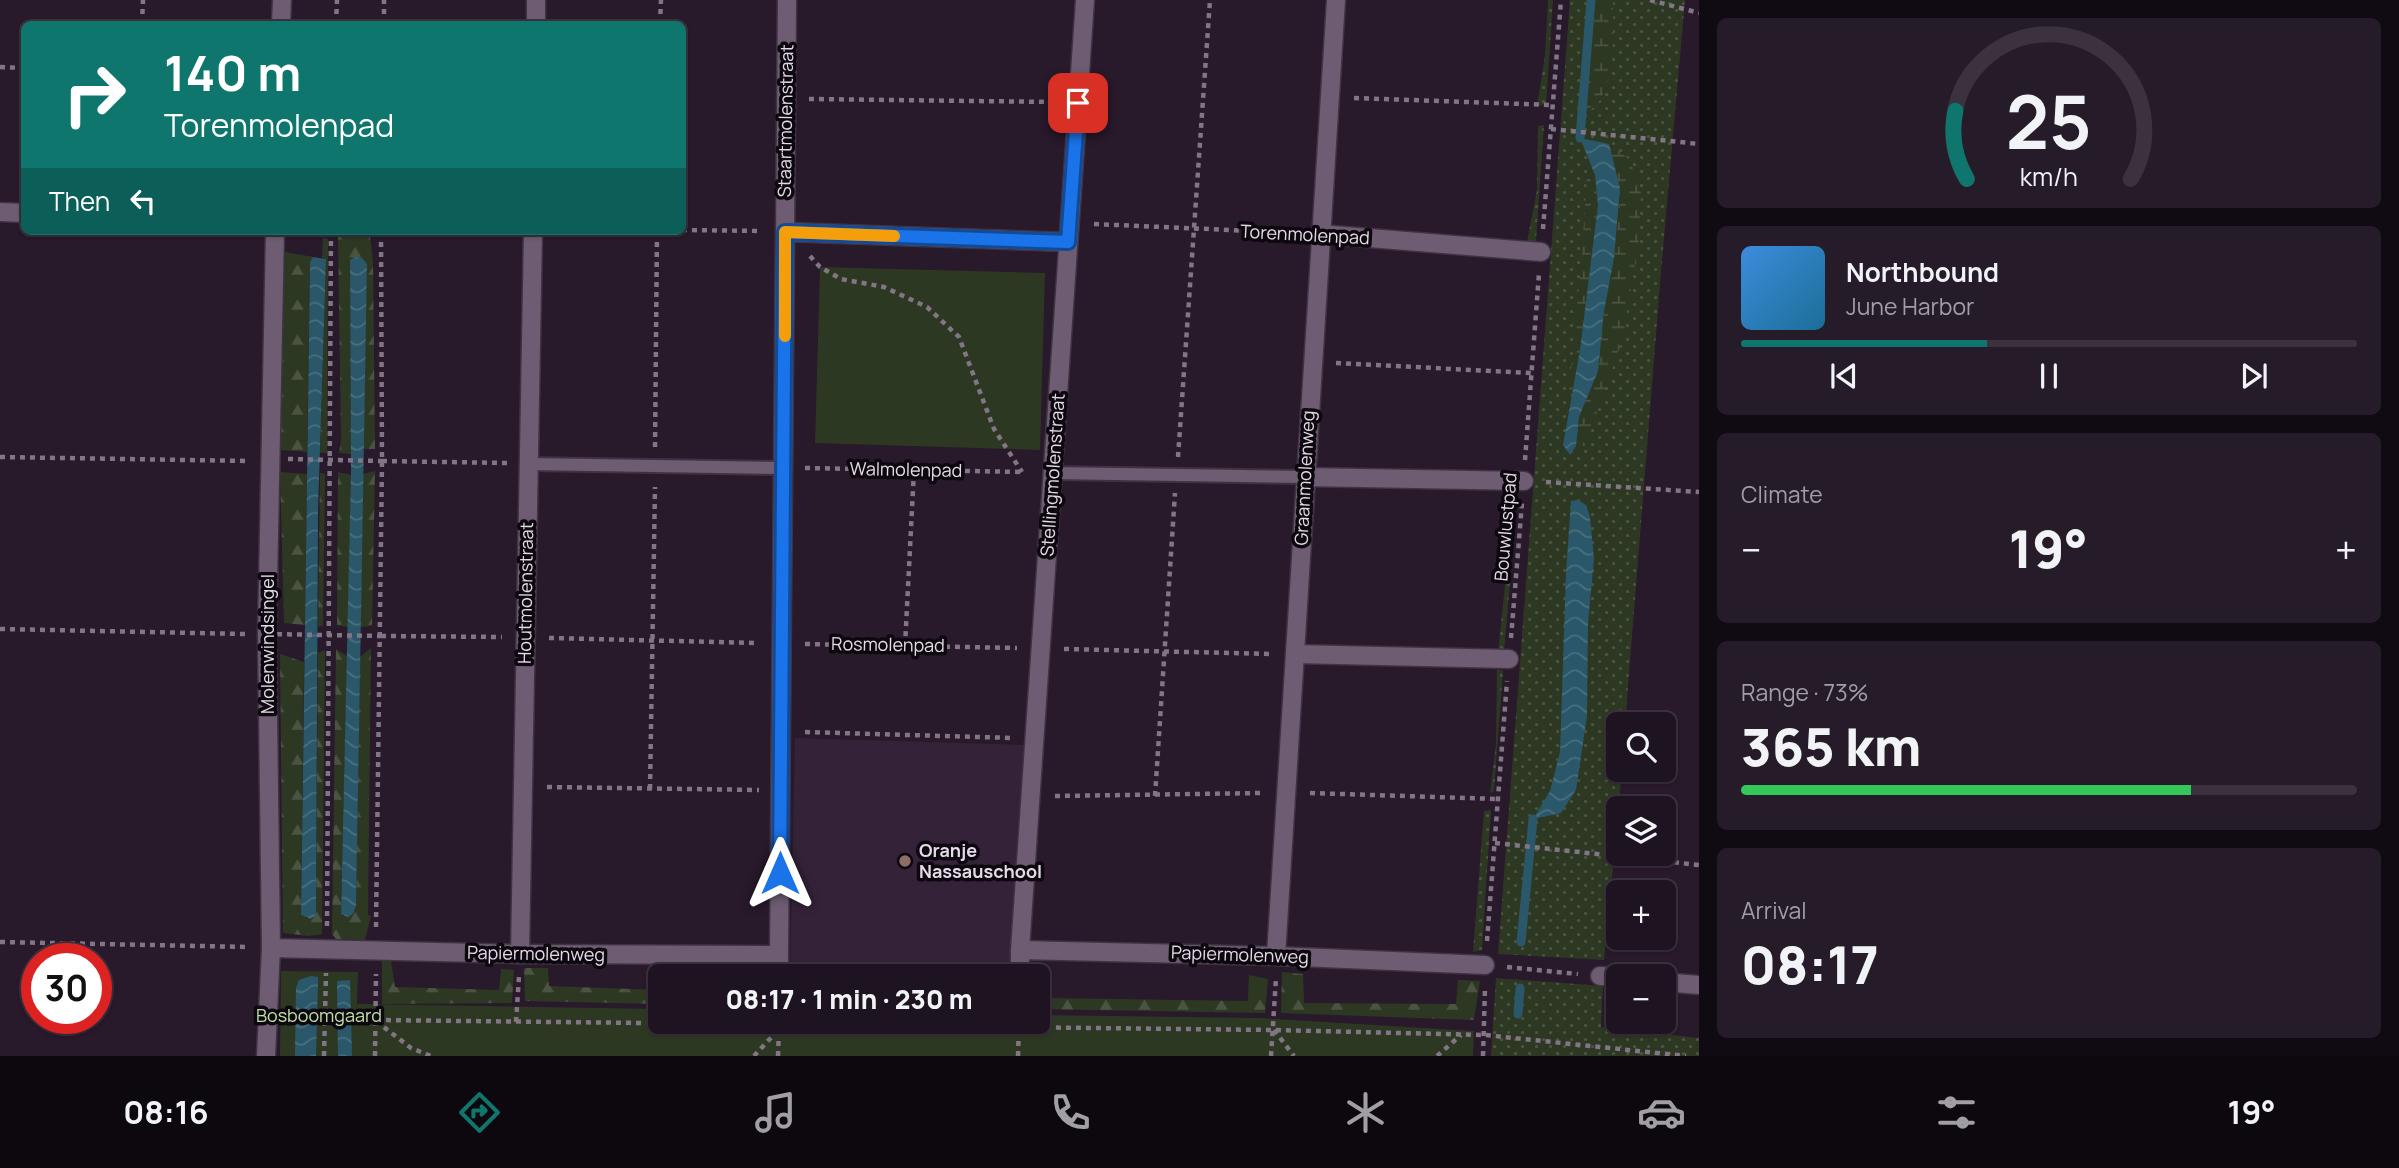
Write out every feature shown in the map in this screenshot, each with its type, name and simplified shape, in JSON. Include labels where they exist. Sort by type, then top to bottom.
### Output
[{"type":"street","points":[[281,21],[282,0]]},
{"type":"street","points":[[536,0],[536,21]]},
{"type":"street","name":"Staartmolenstraat","points":[[779,955],[788,0]]},
{"type":"street","name":"Stellingmolenstraat","points":[[1020,950],[1085,0]]},
{"type":"street","name":"Graanmolenweg","points":[[1276,956],[1336,0]]},
{"type":"street","points":[[0,212],[21,213]]},
{"type":"street","points":[[785,232],[1068,242]]},
{"type":"street","name":"Torenmolenpad","points":[[1320,234],[1541,251]]},
{"type":"street","name":"Molenwindsingel","points":[[266,1056],[271,948],[267,634],[279,460],[275,235]]},
{"type":"street","name":"Houtmolenstraat","points":[[520,954],[533,235]]},
{"type":"street","points":[[1305,477],[1524,481]]},
{"type":"street","points":[[1295,654],[1509,659]]},
{"type":"street","name":"Papiermolenweg","points":[[271,948],[520,954],[779,955]]},
{"type":"street","points":[[1020,950],[1020,964]]},
{"type":"street","name":"Papiermolenweg","points":[[1020,950],[1276,956],[1485,965]]},
{"type":"street","points":[[779,955],[779,964]]},
{"type":"street","points":[[1600,976],[1606,976]]},
{"type":"street","points":[[1676,983],[1699,985]]},
{"type":"lane","points":[[528,464],[783,468]]},
{"type":"lane","points":[[1053,473],[1305,477]]},
{"type":"path","points":[[142,21],[143,0]]},
{"type":"path","points":[[336,21],[337,0]]},
{"type":"path","points":[[384,0],[384,21]]},
{"type":"path","points":[[660,21],[661,0]]},
{"type":"path","points":[[1155,796],[1210,0]]},
{"type":"path","name":"Bouwlustpad","points":[[1483,1056],[1485,965],[1561,0]]},
{"type":"path","points":[[1650,0],[1699,13]]},
{"type":"path","points":[[0,67],[21,68]]},
{"type":"path","points":[[1328,97],[1552,105]]},
{"type":"path","points":[[787,98],[1078,103]]},
{"type":"path","points":[[1550,129],[1699,144]]},
{"type":"path","name":"Torenmolenpad","points":[[1070,222],[1320,234]]},
{"type":"path","points":[[686,230],[785,232],[820,267],[841,279],[884,286],[928,307],[959,337],[994,429],[1022,472]]},
{"type":"path","points":[[324,1056],[330,635],[331,235]]},
{"type":"path","points":[[375,1056],[381,636],[382,235]]},
{"type":"path","points":[[650,789],[657,235]]},
{"type":"path","points":[[1312,362],[1531,373]]},
{"type":"path","points":[[0,457],[528,464]]},
{"type":"path","name":"Walmolenpad","points":[[783,468],[1053,473]]},
{"type":"path","points":[[905,646],[914,470]]},
{"type":"path","points":[[1524,481],[1699,492]]},
{"type":"path","name":"Rosmolenpad","points":[[0,629],[526,637],[1295,654]]},
{"type":"path","points":[[781,732],[1035,739]]},
{"type":"path","points":[[523,786],[781,790]]},
{"type":"path","points":[[1495,843],[1699,865]]},
{"type":"path","points":[[0,942],[271,948]]},
{"type":"path","points":[[516,1022],[520,954]]},
{"type":"path","points":[[1271,1056],[1276,956]]},
{"type":"path","points":[[1485,965],[1600,976]]},
{"type":"path","points":[[376,1020],[648,1024]]},
{"type":"path","points":[[376,1020],[411,1048],[431,1056]]},
{"type":"path","points":[[1050,1025],[1485,1035],[1686,1056]]},
{"type":"path","points":[[1274,1030],[1294,1056]]},
{"type":"path","points":[[754,1056],[772,1034]]},
{"type":"path","points":[[778,1056],[779,1034]]},
{"type":"path","points":[[1018,1034],[1018,1056]]},
{"type":"path","points":[[1437,1056],[1462,1035]]},
{"type":"shaded area","name":"Oranje Nassauschool","points":[[795,738],[1024,745],[1011,964],[790,964]]},
{"type":"green space","points":[[1548,0],[1553,0],[1546,104],[1537,106],[1545,56]]},
{"type":"green space","points":[[1570,0],[1685,0],[1626,712],[1606,712],[1606,782],[1621,782],[1620,796],[1606,796],[1606,866],[1613,866],[1612,880],[1606,880],[1604,960],[1498,954]]},
{"type":"green space","points":[[1591,0],[1613,0],[1613,46],[1608,82],[1602,97],[1594,108],[1582,113]]},
{"type":"green space","points":[[1544,125],[1536,241],[1527,242],[1537,190],[1538,126]]},
{"type":"green space","points":[[1609,144],[1630,160],[1641,194],[1638,249],[1622,341],[1585,446],[1576,446],[1579,417],[1598,371],[1620,207],[1620,188]]},
{"type":"green space","points":[[1588,157],[1595,175],[1598,205],[1580,350],[1567,415],[1582,253]]},
{"type":"green space","points":[[338,235],[370,236],[373,262],[375,449],[363,449],[367,264],[350,260],[351,454],[339,453]]},
{"type":"green space","points":[[323,237],[328,239],[327,453],[320,453],[326,260],[322,257]]},
{"type":"green space","points":[[285,252],[313,257],[310,263],[307,452],[280,450],[277,376]]},
{"type":"green space","points":[[820,267],[1045,273],[1040,450],[815,443]]},
{"type":"green space","points":[[375,471],[372,626],[360,627],[362,474]]},
{"type":"green space","points":[[280,472],[307,474],[305,625],[284,623]]},
{"type":"green space","points":[[338,472],[351,475],[348,627],[337,625]]},
{"type":"green space","points":[[320,473],[325,474],[323,626],[318,627]]},
{"type":"green space","points":[[1515,489],[1518,489],[1504,652],[1498,653]]},
{"type":"green space","points":[[371,648],[368,915],[371,916],[365,940],[336,939],[332,934],[336,649],[347,656],[343,916],[353,914],[356,906],[360,657]]},
{"type":"green space","points":[[325,650],[322,934],[309,936],[283,933],[280,654],[304,662],[301,915],[311,919],[316,915],[318,653]]},
{"type":"green space","points":[[1497,669],[1503,671],[1494,791],[1490,793],[1496,744]]},
{"type":"green space","points":[[1491,810],[1482,950],[1473,952],[1484,811]]},
{"type":"green space","points":[[382,959],[391,961],[395,987],[499,990],[501,969],[514,970],[512,1003],[382,1004]]},
{"type":"green space","points":[[524,968],[548,968],[549,986],[648,990],[648,1004],[525,1001]]},
{"type":"green space","name":"Bosboomgaard","points":[[281,971],[358,972],[357,1004],[648,1009],[648,1034],[1050,1034],[1050,1015],[1259,1018],[1474,1031],[1473,1056],[280,1056]]},
{"type":"green space","points":[[1282,972],[1303,974],[1304,1003],[1456,1004],[1458,980],[1480,981],[1474,1020],[1281,1013]]},
{"type":"green space","points":[[1249,975],[1268,979],[1265,1013],[1050,1009],[1050,998],[1248,1001]]},
{"type":"green space","points":[[1496,978],[1603,986],[1601,1027],[1606,1028],[1606,1034],[1663,1034],[1699,1038],[1699,1056],[1491,1056]]},
{"type":"water","points":[[1580,138],[1609,144],[1620,188],[1614,258],[1604,311],[1598,371],[1579,417],[1576,446],[1570,455],[1563,445],[1580,350],[1598,205],[1595,175]]},
{"type":"water","points":[[313,257],[326,259],[318,512],[316,915],[311,919],[301,915],[310,262]]},
{"type":"water","points":[[355,257],[362,258],[367,264],[356,906],[353,914],[348,917],[341,914],[351,471],[350,260]]},
{"type":"water","points":[[1578,500],[1586,505],[1590,517],[1594,559],[1588,623],[1587,716],[1576,790],[1561,813],[1533,819],[1550,791],[1560,752],[1571,501]]},
{"type":"water","points":[[318,977],[316,1056],[295,1056],[296,988],[299,980]]},
{"type":"water","points":[[350,980],[352,1056],[338,1056],[337,983]]},
{"type":"waterway","points":[[1580,138],[1591,0]]},
{"type":"waterway","points":[[1521,942],[1533,819]]},
{"type":"waterway","points":[[1518,1014],[1520,988]]},
{"type":"slow traffic","points":[[785,336],[785,232],[894,236]]},
{"type":"place","name":"Oranje Nassauschool","points":[[905,861]]},
{"type":"route","points":[[780,873],[785,232],[1068,242],[1078,103]]}]
